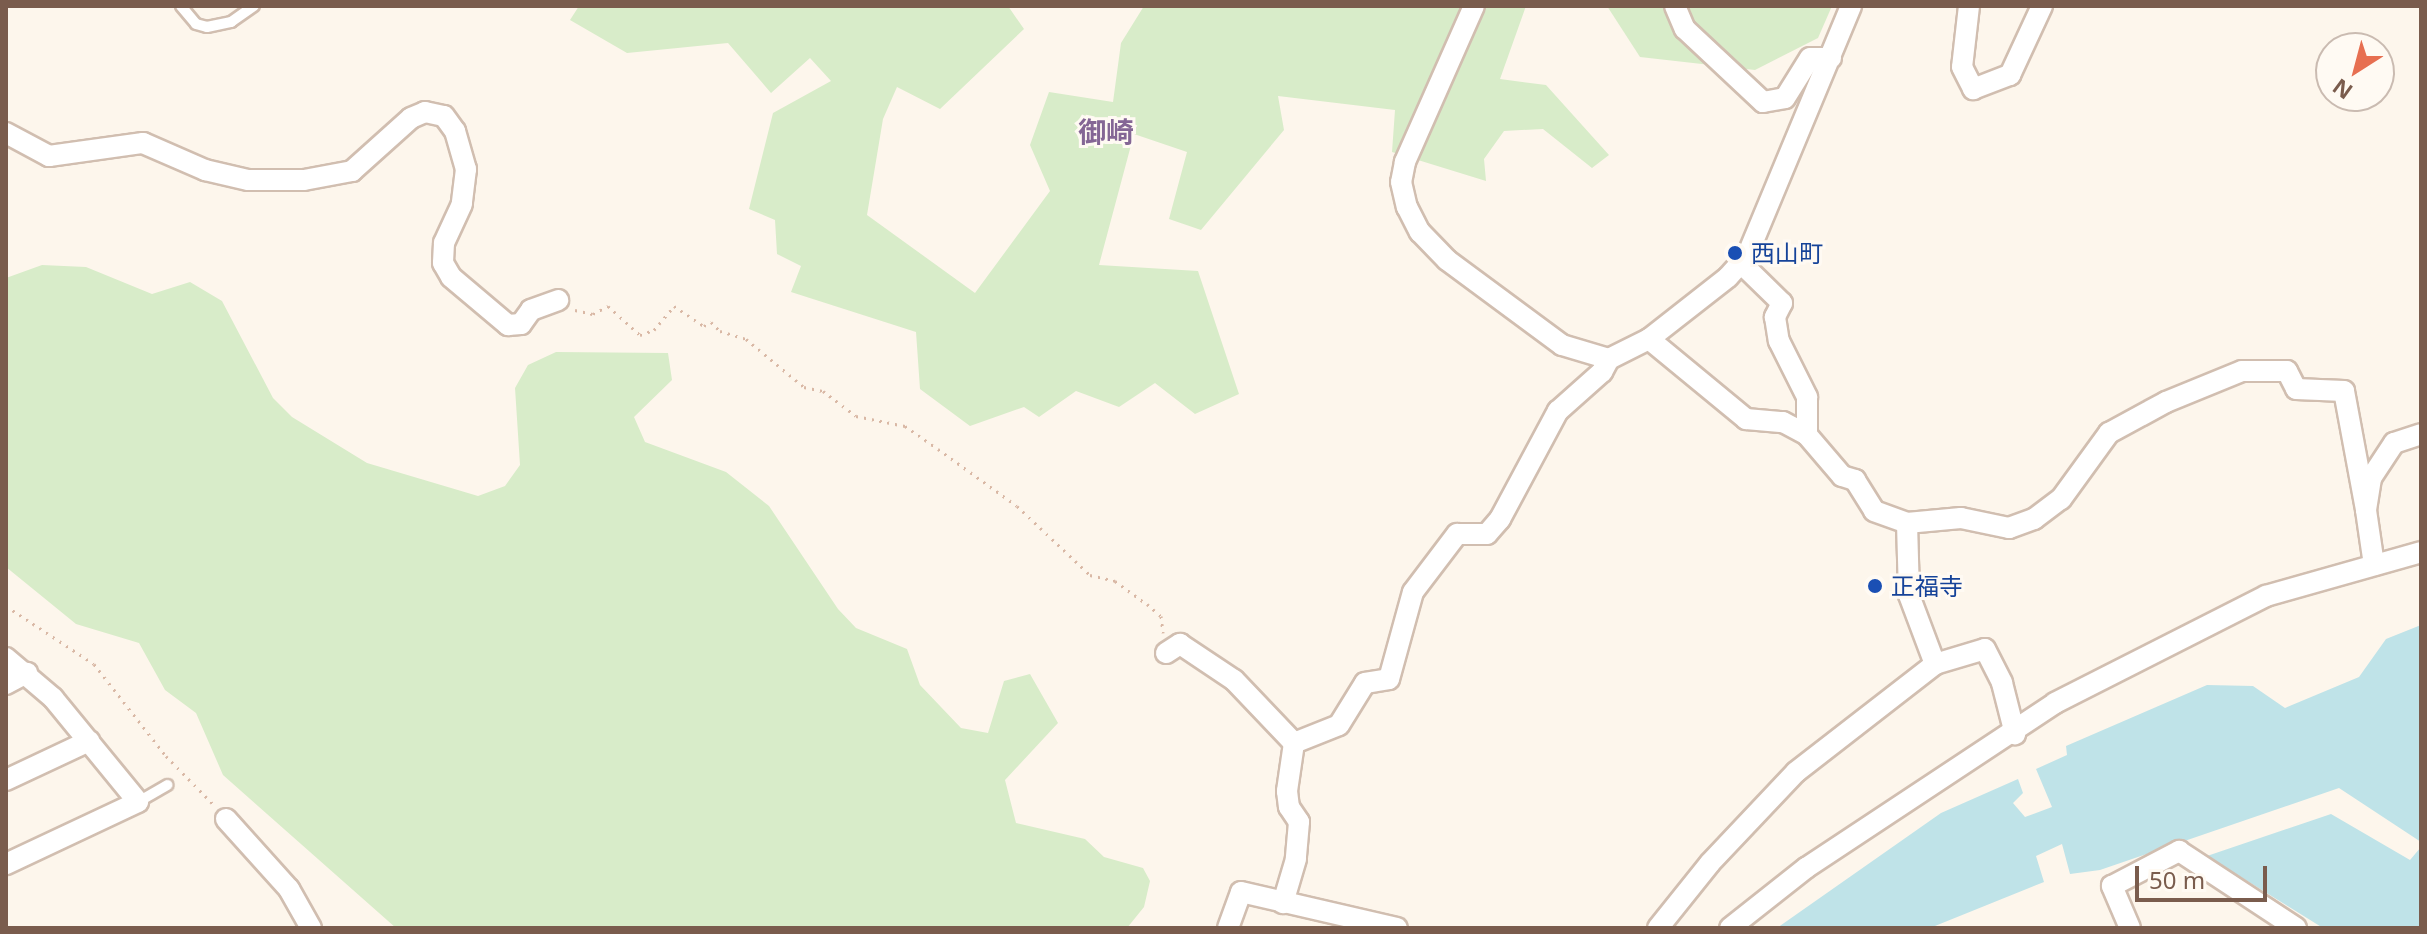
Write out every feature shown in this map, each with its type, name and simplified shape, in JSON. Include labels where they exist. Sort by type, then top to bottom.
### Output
[{"type":"street","points":[[1474,6],[1402,172],[1407,207],[1420,232],[1447,260],[1562,345],[1609,359]]},
{"type":"street","points":[[1675,6],[1685,29],[1763,102],[1785,98],[1810,58],[1831,58]]},
{"type":"street","points":[[1294,743],[1339,725],[1365,683],[1389,679],[1413,592],[1457,534],[1487,534],[1500,519],[1558,411],[1602,372],[1609,359],[1649,339],[1742,264],[1851,6]]},
{"type":"street","points":[[1969,6],[1962,67],[1973,89],[2010,75],[2042,6]]},
{"type":"street","points":[[6,133],[49,156],[143,143],[205,170],[248,180],[304,180],[352,171],[411,118],[425,112],[444,116],[466,169],[462,204],[444,243],[443,263],[451,277],[508,325],[521,324],[531,310],[558,300]]},
{"type":"street","points":[[1742,264],[1782,303],[1775,317],[1779,341],[1807,397],[1807,435]]},
{"type":"street","points":[[1649,339],[1746,419],[1783,422],[1807,435],[1842,476],[1855,480],[1874,511],[1907,523],[1961,518],[2009,528],[2034,519],[2061,499],[2109,433],[2166,402],[2242,371],[2287,371],[2296,389],[2344,391],[2374,565]]},
{"type":"street","points":[[2366,510],[2380,458],[2394,443],[2421,434]]},
{"type":"street","points":[[1907,523],[1909,595],[1935,664]]},
{"type":"street","points":[[1730,928],[1806,868],[2015,734],[2035,714],[2216,618],[2301,584],[2421,552]]},
{"type":"street","points":[[1166,653],[1180,644],[1234,680],[1294,743]]},
{"type":"street","points":[[1658,928],[1710,863],[1796,772],[1935,664],[1985,649],[2002,683],[2015,734]]},
{"type":"street","points":[[6,658],[27,673],[89,741],[138,802],[6,864]]},
{"type":"street","points":[[6,684],[27,673]]},
{"type":"street","points":[[6,780],[89,741]]},
{"type":"street","points":[[1283,903],[1296,859],[1299,822],[1289,807],[1287,791],[1294,743]]},
{"type":"street","points":[[226,819],[289,889],[311,928]]},
{"type":"street","points":[[2130,928],[2112,886],[2179,851],[2296,928]]},
{"type":"street","points":[[1228,928],[1241,892],[1397,928]]},
{"type":"lane","points":[[181,6],[188,17],[207,27],[231,22],[254,6]]},
{"type":"lane","points":[[138,802],[168,785]]},
{"type":"path","points":[[558,300],[593,314],[608,306],[640,335],[654,330],[674,306],[704,326],[711,322],[720,331],[746,339],[804,387],[823,391],[856,416],[905,426],[1017,506],[1090,575],[1115,581],[1161,616],[1166,653]]},
{"type":"path","points":[[6,606],[94,664],[166,756],[226,819]]},
{"type":"green space","points":[[579,6],[1008,6],[1024,29],[940,109],[897,87],[883,119],[867,215],[975,293],[1050,191],[1030,145],[1049,92],[1113,102],[1121,43],[1144,6],[1526,6],[1500,79],[1546,85],[1609,155],[1592,168],[1543,129],[1504,131],[1484,159],[1486,181],[1392,152],[1395,110],[1278,96],[1284,130],[1201,230],[1169,219],[1187,152],[1134,134],[1099,265],[1198,271],[1239,394],[1195,414],[1155,383],[1119,407],[1076,391],[1039,417],[1024,407],[970,426],[920,389],[916,332],[791,292],[801,266],[777,254],[775,220],[749,209],[773,113],[831,81],[810,58],[771,93],[728,43],[627,53],[570,20]]},
{"type":"green space","points":[[1607,6],[1832,6],[1818,38],[1755,70],[1640,57]]},
{"type":"green space","points":[[42,265],[86,267],[152,294],[190,282],[222,301],[273,398],[292,417],[367,463],[478,496],[505,486],[520,465],[515,388],[528,365],[556,352],[668,353],[672,380],[634,417],[645,442],[726,472],[769,506],[838,609],[856,628],[907,649],[920,685],[961,728],[988,733],[1004,681],[1030,674],[1058,723],[1005,780],[1016,823],[1085,839],[1104,857],[1143,868],[1150,881],[1144,907],[1127,928],[396,928],[223,775],[196,713],[165,690],[139,643],[76,624],[6,567],[6,278]]},
{"type":"water","points":[[2421,625],[2421,842],[2339,788],[2100,870],[2070,874],[2062,844],[2036,856],[2044,882],[1930,928],[1777,928],[1941,813],[2018,779],[2023,793],[2013,803],[2025,817],[2052,807],[2036,769],[2067,755],[2066,746],[2207,685],[2253,686],[2285,708],[2359,677],[2386,639]]},
{"type":"water","points":[[2331,814],[2410,860],[2421,847],[2421,928],[2323,928],[2207,856]]},
{"type":"place","name":"西山町","points":[[1735,253]]},
{"type":"place","name":"正福寺","points":[[1875,586]]},
{"type":"district","name":"御崎","points":[[1106,131]]}]
